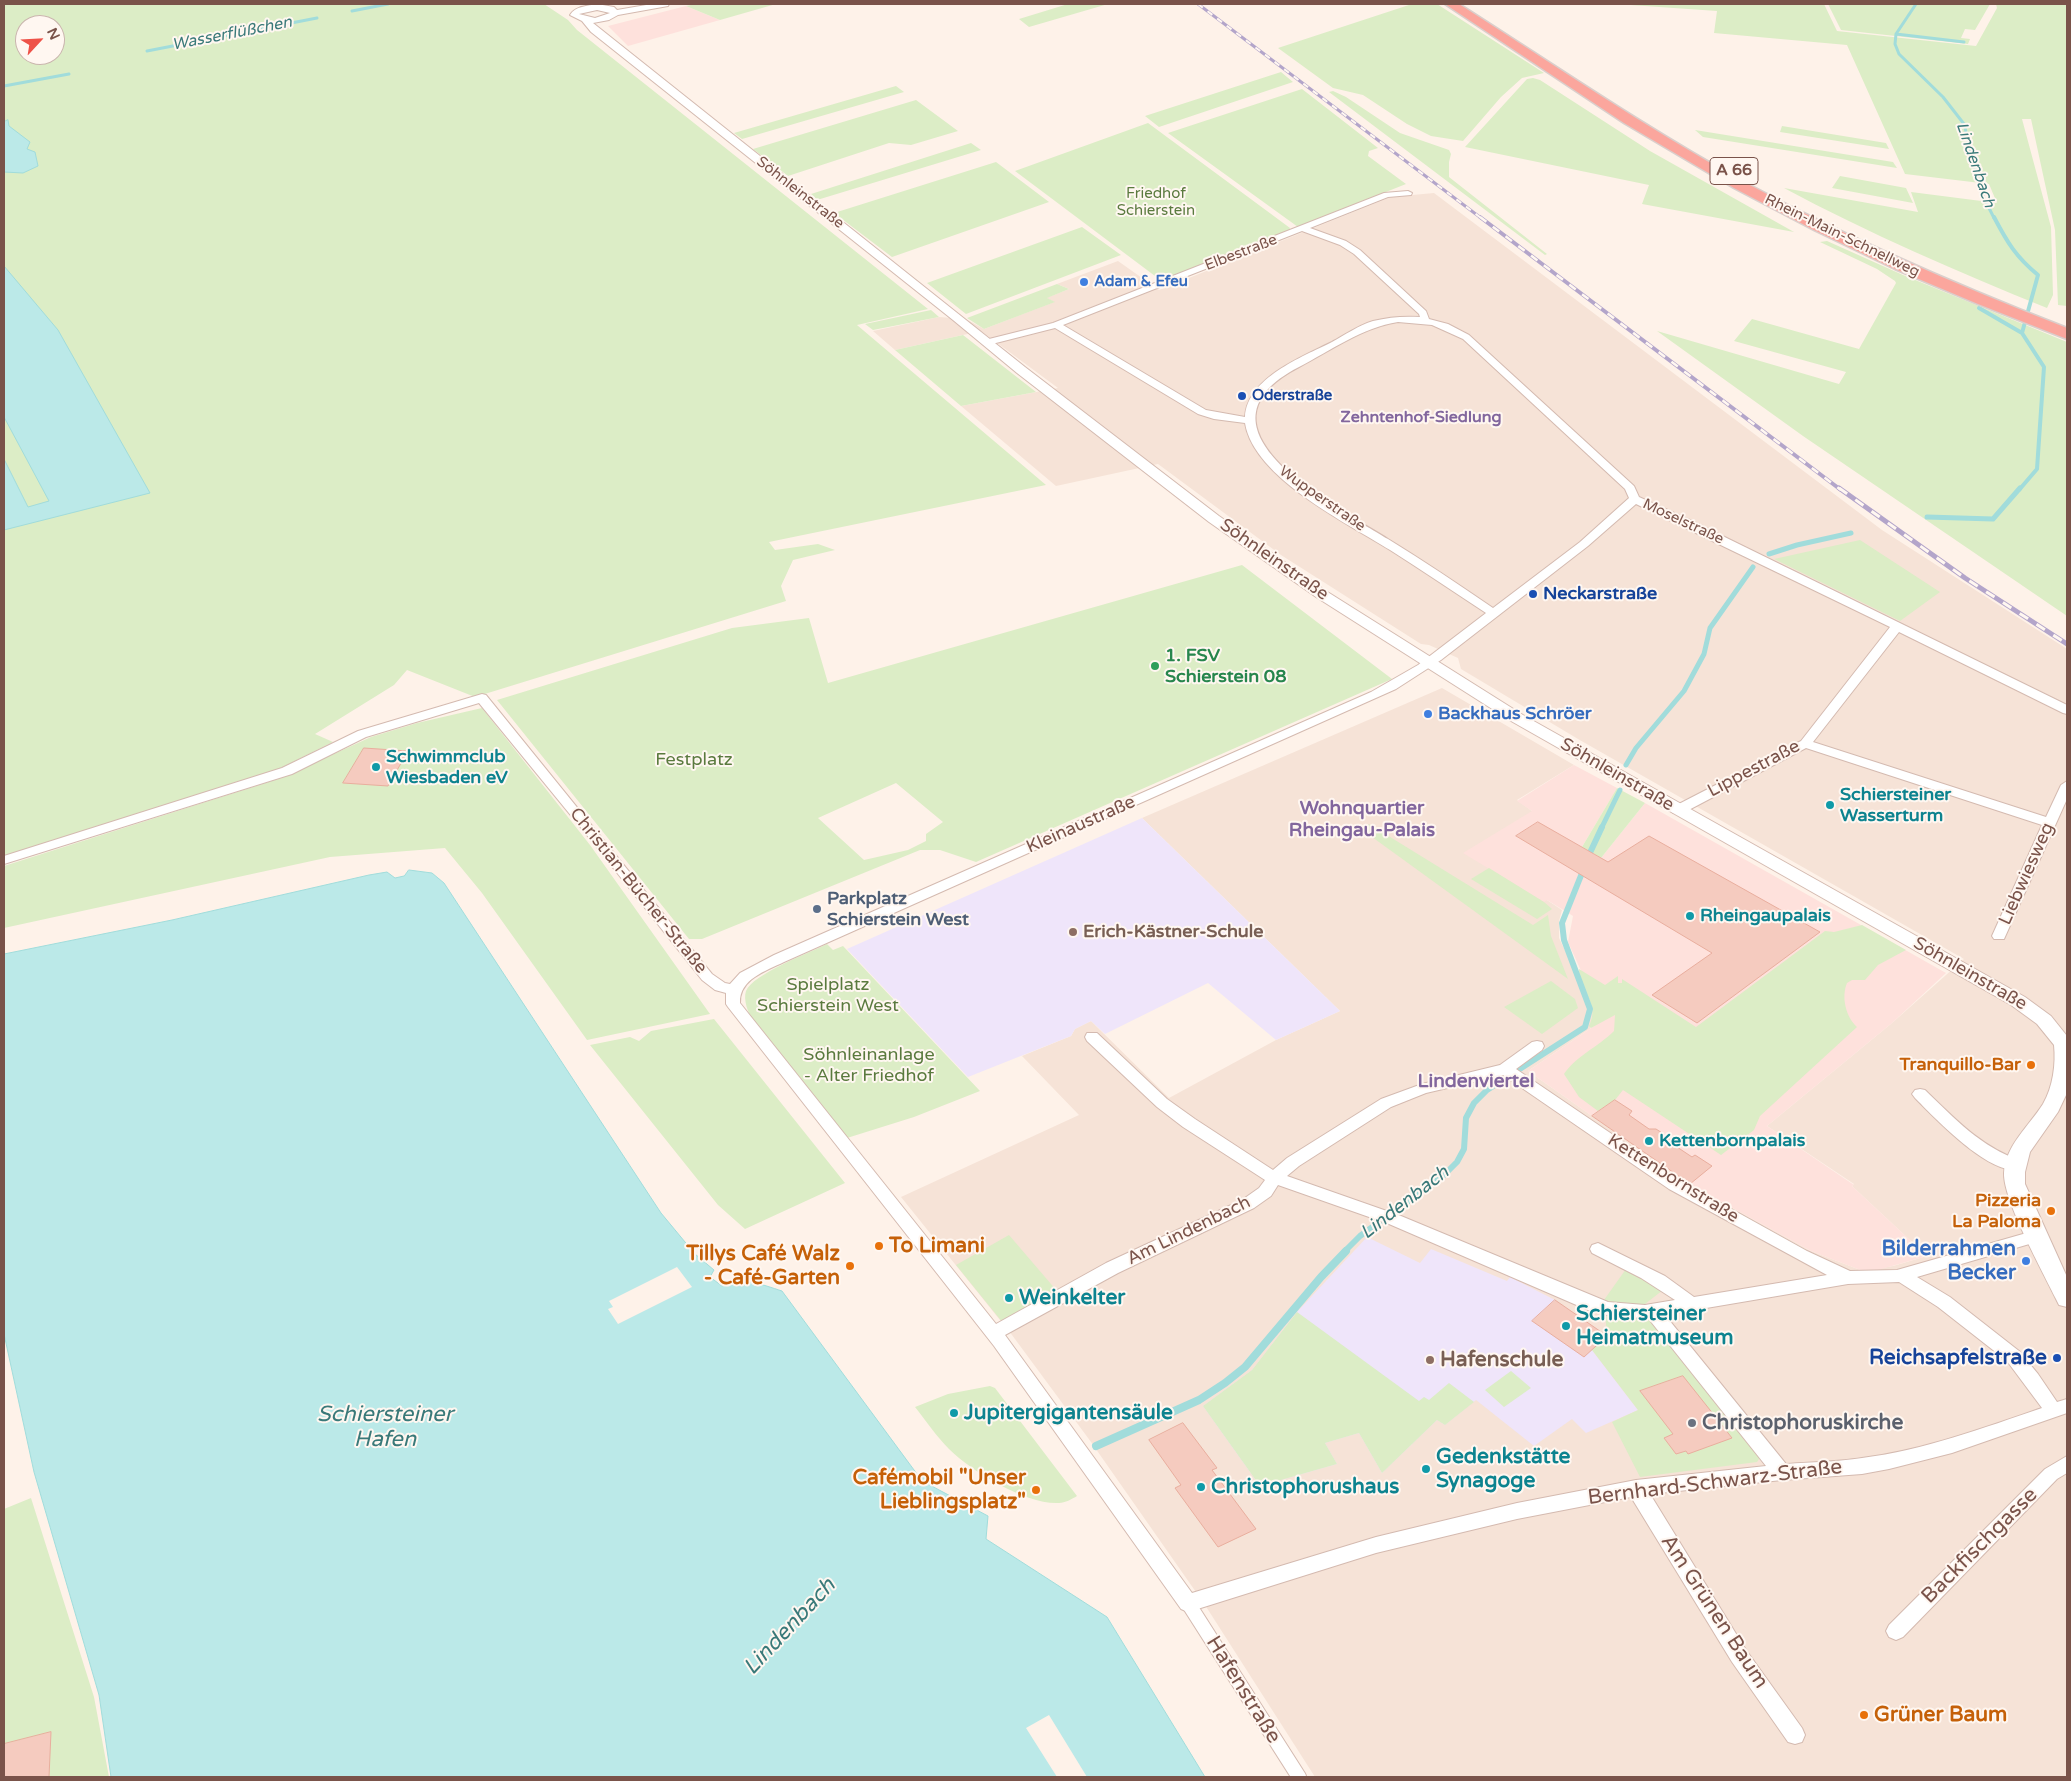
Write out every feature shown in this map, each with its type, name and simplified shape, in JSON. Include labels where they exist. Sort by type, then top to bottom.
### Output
[{"type":"highway","name":"Rhein-Main-Schnellweg","points":[[1451,4],[1630,120],[1738,184],[1866,250],[2067,330]]},
{"type":"highway","name":"Rhein-Main-Schnellweg","points":[[1466,4],[1645,118],[1760,185],[1871,242],[2013,308]]},
{"type":"street","points":[[571,7],[592,7],[613,11],[665,4]]},
{"type":"street","name":"Söhnleinstraße","points":[[571,7],[576,17],[585,20],[597,32],[1002,354],[1214,519],[1321,594],[1525,722],[2018,1001],[2044,1020],[2066,1045]]},
{"type":"street","points":[[597,32],[597,24],[613,11]]},
{"type":"street","points":[[585,20],[604,19]]},
{"type":"street","name":"Elbestraße","points":[[988,342],[1056,325],[1387,195],[1408,193]]},
{"type":"street","points":[[1056,325],[1202,412],[1214,416],[1250,421],[1251,410],[1261,392],[1280,373],[1374,324],[1402,318],[1425,320],[1423,314],[1357,252],[1343,243],[1304,229]]},
{"type":"street","name":"Moselstraße","points":[[1425,320],[1446,326],[1466,337],[1630,488],[1635,499],[1688,523],[2067,710]]},
{"type":"street","name":"Wupperstraße","points":[[1250,421],[1254,434],[1264,453],[1273,464],[1302,488],[1493,613]]},
{"type":"street","points":[[1430,664],[1613,521],[1635,499]]},
{"type":"street","name":"Lippestraße","points":[[1678,810],[1805,744],[1897,626]]},
{"type":"street","name":"Kleinaustraße","points":[[734,990],[745,977],[770,964],[1375,695],[1430,664]]},
{"type":"street","name":"Christian-Bücher-Straße","points":[[4,860],[287,771],[362,734],[482,698],[600,842],[707,978],[720,987],[734,990]]},
{"type":"street","points":[[1805,744],[2050,823]]},
{"type":"street","name":"Liebwiesweg","points":[[1999,936],[2067,785]]},
{"type":"street","points":[[734,990],[733,1004],[737,1011],[1000,1330],[1026,1376],[1188,1603]]},
{"type":"street","points":[[1092,1037],[1135,1080],[1162,1103],[1189,1123],[1274,1178],[1385,1216],[1483,1256],[1594,1305],[1618,1311],[1652,1311],[1848,1278],[1901,1275],[2038,1236]]},
{"type":"street","points":[[2066,1045],[2060,1104],[2021,1148],[2015,1165],[2016,1184],[2067,1299]]},
{"type":"street","name":"Am Lindenbach","points":[[1000,1330],[1112,1268],[1248,1204],[1265,1192],[1274,1178],[1293,1162],[1398,1097],[1422,1089],[1513,1074],[1537,1046]]},
{"type":"street","name":"Kettenbornstraße","points":[[1513,1074],[1675,1185],[1800,1255],[1848,1278]]},
{"type":"street","points":[[1920,1094],[1979,1149],[2002,1161],[2015,1165]]},
{"type":"street","points":[[1598,1249],[1661,1282],[1679,1293],[1691,1305]]},
{"type":"street","points":[[1901,1275],[1944,1302],[2013,1356],[2060,1408]]},
{"type":"street","points":[[1652,1311],[1782,1472]]},
{"type":"street","name":"Bernhard-Schwarz-Straße","points":[[1188,1603],[1367,1548],[1458,1524],[1636,1488],[1782,1472],[1862,1466],[1916,1456],[1986,1435],[2060,1408]]},
{"type":"street","name":"Backfischgasse","points":[[1896,1632],[2051,1474],[2067,1464]]},
{"type":"street","name":"Am Grünen Baum","points":[[1636,1488],[1739,1656],[1795,1735]]},
{"type":"street","name":"Hafenstraße","points":[[1188,1603],[1298,1777]]},
{"type":"shaded area","points":[[686,6],[720,20],[628,46],[608,26]]},
{"type":"shaded area","points":[[1434,193],[1882,530],[2067,649],[2067,1777],[1315,1777],[1205,1605],[1091,1442],[1012,1335],[901,1197],[1079,1115],[1022,1056],[1071,1036],[1075,1029],[1091,1021],[1169,1098],[1276,1040],[1340,1011],[1142,818],[1442,688],[1574,765],[1517,800],[1532,811],[1547,900],[1562,910],[1559,921],[1559,938],[1594,1010],[1593,1018],[1591,1028],[1528,1071],[1689,1184],[1811,1251],[1863,1271],[1893,1266],[1927,1256],[1852,1186],[1854,1184],[1767,1126],[1892,1023],[1964,959],[1578,739],[1461,669],[1458,658],[1429,645],[1421,644],[1281,555],[1158,464],[1056,486],[961,406],[1058,388],[981,331],[895,350],[873,331],[939,317],[966,319],[984,329],[1054,302],[1046,298],[1069,289],[1057,284],[1118,261],[1159,290],[1391,197]]},
{"type":"shaded area","points":[[1574,765],[1617,788],[1582,847],[1601,858],[1645,803],[1946,973],[1892,1023],[1767,1126],[1854,1185],[1852,1186],[1927,1256],[1878,1270],[1863,1271],[1811,1251],[1689,1184],[1528,1071],[1600,1022],[1601,1015],[1568,942],[1573,916],[1547,900],[1544,902],[1463,853],[1532,811],[1517,801]]},
{"type":"shaded area","name":"Erich-Kästner-Schule","points":[[1142,818],[1340,1011],[1276,1040],[1208,983],[1105,1034],[1091,1021],[1075,1029],[1071,1036],[968,1077],[847,949]]},
{"type":"shaded area","name":"Hafenschule","points":[[1367,1237],[1420,1263],[1431,1249],[1507,1281],[1510,1277],[1555,1300],[1607,1336],[1592,1350],[1638,1410],[1586,1433],[1572,1419],[1534,1446],[1476,1400],[1445,1425],[1437,1420],[1382,1473],[1359,1433],[1325,1443],[1337,1464],[1260,1486],[1203,1406],[1252,1370],[1297,1312]]},
{"type":"green space","points":[[4,4],[544,4],[568,20],[577,30],[928,309],[857,325],[1046,485],[769,542],[775,550],[818,544],[835,550],[793,560],[781,586],[786,601],[475,697],[407,670],[394,685],[315,734],[333,742],[277,770],[4,857]]},
{"type":"green space","points":[[696,4],[776,4],[720,20],[686,6]]},
{"type":"green space","points":[[1068,4],[1108,4],[1029,27],[1019,19]]},
{"type":"green space","points":[[1412,4],[1437,4],[1544,73],[1522,78],[1501,97],[1463,141],[1431,136],[1407,124],[1363,95],[1333,88],[1278,48]]},
{"type":"green space","points":[[1616,4],[1824,4],[1837,31],[1976,46],[1997,8],[1996,4],[2067,4],[2067,306],[2058,305],[2055,230],[2031,119],[2022,119],[2051,227],[2053,295],[2047,308],[1914,252],[1784,188],[1918,212],[1911,192],[1997,203],[1989,184],[1905,174],[1847,45],[1714,33],[1717,11]]},
{"type":"green space","points":[[1828,4],[1990,4],[1975,30],[1965,29],[1961,38],[1970,39],[1968,44],[1841,30]]},
{"type":"green space","points":[[1281,72],[1293,82],[1159,127],[1145,116]]},
{"type":"green space","points":[[1527,79],[1540,80],[1650,151],[1794,232],[1642,204],[1649,185],[1465,147]]},
{"type":"green space","points":[[896,86],[904,92],[742,139],[734,133]]},
{"type":"green space","points":[[1302,89],[1378,148],[1369,151],[1368,156],[1406,184],[1298,227],[1168,133]]},
{"type":"green space","points":[[1333,91],[1346,97],[1400,133],[1449,150],[1451,154],[1449,177],[1547,254],[1545,255],[1329,92]]},
{"type":"green space","points":[[916,100],[958,131],[911,145],[889,143],[788,176],[753,149]]},
{"type":"green space","name":"Friedhof Schierstein","points":[[1148,123],[1290,228],[1289,231],[1166,280],[1159,279],[1015,171]]},
{"type":"green space","points":[[1782,126],[1886,143],[1889,149],[1780,132]]},
{"type":"green space","points":[[1695,130],[1893,162],[1897,168],[1703,137]]},
{"type":"green space","points":[[971,143],[981,150],[817,200],[811,194]]},
{"type":"green space","points":[[996,162],[1049,202],[892,257],[834,213]]},
{"type":"green space","points":[[1840,176],[1906,188],[1913,203],[1832,188]]},
{"type":"green space","points":[[1082,227],[1121,255],[966,314],[927,283]]},
{"type":"green space","points":[[1827,241],[1903,275],[2067,342],[2067,616],[1803,436],[1657,331],[1839,384],[1846,372],[1734,341],[1752,319],[1859,349],[1896,283],[1877,269],[1820,242]]},
{"type":"green space","points":[[1057,284],[1069,289],[1047,298],[1055,302],[984,329],[967,318]]},
{"type":"green space","points":[[931,310],[939,317],[873,330],[865,324]]},
{"type":"green space","points":[[963,335],[1036,392],[961,406],[895,350]]},
{"type":"green space","points":[[1860,540],[1940,592],[1900,621],[1774,559]]},
{"type":"green space","name":"Festplatz","points":[[1242,565],[1392,679],[976,862],[940,850],[920,850],[702,939],[689,939],[497,700],[732,628],[809,618],[828,683]],"holes":[[[896,783],[943,822],[926,834],[926,841],[908,850],[864,860],[818,818]]]},
{"type":"green space","points":[[482,708],[590,845],[710,1014],[587,1040],[482,893],[445,848],[330,857],[4,928],[4,866],[281,778],[371,737],[417,723]]},
{"type":"green space","points":[[1617,788],[1645,803],[1601,858],[1582,847]]},
{"type":"green space","points":[[1369,824],[1533,925],[1548,915],[1551,936],[1568,979],[1361,829]]},
{"type":"green space","points":[[1489,868],[1544,902],[1552,909],[1537,919],[1471,879]]},
{"type":"green space","points":[[1862,925],[1906,950],[1878,965],[1865,980],[1852,980],[1847,983],[1844,994],[1847,1012],[1857,1027],[1760,1116],[1754,1130],[1721,1155],[1623,1090],[1615,1100],[1598,1111],[1579,1097],[1564,1074],[1575,1062],[1614,1031],[1615,1015],[1591,1028],[1589,1026],[1592,1018],[1591,1003],[1582,984],[1579,969],[1605,985],[1618,976],[1618,983],[1622,983],[1622,979],[1696,1027],[1825,931],[1834,932]]},
{"type":"green space","name":"Söhnleinanlage - Alter Friedhof","points":[[827,944],[833,950],[843,946],[980,1091],[914,1117],[847,1138],[753,1021],[745,998],[746,991],[759,978],[782,964]]},
{"type":"green space","points":[[1551,981],[1575,999],[1578,1008],[1542,1034],[1504,1007]]},
{"type":"green space","points":[[714,1019],[845,1183],[745,1229],[718,1205],[590,1045],[630,1037],[639,1041],[651,1031]]},
{"type":"green space","points":[[1009,1235],[1057,1291],[1003,1323],[956,1265]]},
{"type":"green space","points":[[1626,1269],[1663,1290],[1645,1304],[1656,1326],[1761,1456],[1757,1462],[1640,1477],[1612,1422],[1638,1410],[1592,1350],[1607,1336],[1604,1300]]},
{"type":"green space","points":[[1297,1312],[1419,1401],[1424,1397],[1429,1400],[1449,1383],[1474,1402],[1445,1425],[1437,1420],[1382,1473],[1359,1433],[1325,1443],[1337,1464],[1260,1486],[1203,1406],[1252,1370]]},
{"type":"green space","points":[[1511,1371],[1531,1388],[1504,1407],[1485,1390]]},
{"type":"green space","points":[[990,1386],[995,1388],[1077,1496],[1061,1503],[1046,1502],[1016,1493],[985,1477],[949,1449],[915,1407],[948,1394]]},
{"type":"green space","points":[[31,1498],[94,1697],[109,1777],[4,1777],[4,1509]]},
{"type":"water","points":[[8,120],[9,126],[30,142],[27,149],[35,152],[38,166],[23,173],[4,172],[4,122]]},
{"type":"water","points":[[4,266],[58,330],[150,493],[4,530],[4,459],[28,507],[49,501],[4,417]]},
{"type":"water","name":"Schiersteiner Hafen","points":[[409,870],[432,873],[444,883],[661,1213],[695,1254],[714,1270],[710,1277],[722,1286],[736,1281],[743,1281],[782,1291],[917,1474],[926,1473],[932,1480],[926,1483],[988,1516],[986,1539],[1107,1617],[1205,1777],[111,1777],[99,1695],[34,1472],[4,1334],[4,954],[172,920],[369,875],[387,872],[395,878],[404,876]]},
{"type":"pier","points":[[677,1267],[692,1287],[618,1324],[608,1309],[613,1307],[609,1301]]},
{"type":"pier","points":[[1049,1715],[1087,1777],[1057,1777],[1026,1728]]},
{"type":"building","name":"Schwimmclub Wiesbaden eV","points":[[364,748],[408,751],[388,786],[343,783]]},
{"type":"building","name":"Rheingaupalais","points":[[1538,822],[1608,862],[1649,836],[1820,932],[1697,1023],[1652,995],[1712,953],[1516,836]]},
{"type":"building","name":"Kettenbornpalais","points":[[1615,1100],[1632,1111],[1629,1115],[1649,1129],[1656,1129],[1670,1138],[1671,1143],[1692,1157],[1695,1155],[1712,1166],[1690,1184],[1592,1116]]},
{"type":"building","name":"Schiersteiner Heimatmuseum","points":[[1555,1300],[1607,1336],[1584,1357],[1532,1321]]},
{"type":"building","name":"Christophoruskirche","points":[[1683,1376],[1732,1438],[1688,1454],[1686,1451],[1676,1454],[1664,1438],[1673,1434],[1640,1391]]},
{"type":"building","name":"Christophorushaus","points":[[1183,1423],[1217,1468],[1212,1470],[1256,1529],[1218,1547],[1175,1488],[1181,1485],[1149,1440]]},
{"type":"building","points":[[51,1732],[49,1777],[4,1777],[4,1744]]},
{"type":"waterway","name":"Wasserflüßchen","points":[[352,11],[388,4]]},
{"type":"waterway","name":"Lindenbach","points":[[1896,34],[1916,4]]},
{"type":"waterway","name":"Wasserflüßchen","points":[[147,51],[317,18]]},
{"type":"waterway","points":[[1896,34],[1964,42]]},
{"type":"waterway","name":"Lindenbach","points":[[1896,34],[1895,44],[1899,54],[1943,97],[1964,124],[1981,192],[1994,218]]},
{"type":"waterway","name":"Wasserflüßchen","points":[[4,86],[69,74]]},
{"type":"waterway","name":"Lindenbach","points":[[1994,217],[2013,249],[2038,275],[2022,333]]},
{"type":"waterway","points":[[1979,308],[2022,333]]},
{"type":"waterway","name":"Lindenbach","points":[[2019,490],[2037,469],[2044,367],[2022,333]]},
{"type":"waterway","name":"Lindenbach","points":[[1927,517],[1993,519],[2020,488]]},
{"type":"waterway","name":"Lindenbach","points":[[1769,554],[1797,545],[1851,533]]},
{"type":"waterway","name":"Lindenbach","points":[[1626,765],[1636,748],[1684,691],[1704,654],[1710,628],[1753,567]]},
{"type":"waterway","name":"Lindenbach","points":[[1601,829],[1620,790]]},
{"type":"waterway","name":"Lindenbach","points":[[1588,857],[1602,827]]},
{"type":"waterway","name":"Lindenbach","points":[[1344,1252],[1360,1236],[1442,1177],[1457,1162],[1464,1149],[1466,1118],[1474,1103],[1487,1090],[1585,1027],[1590,1009],[1564,940],[1562,923],[1584,868]]},
{"type":"waterway","name":"Lindenbach","points":[[1096,1446],[1199,1400],[1225,1383],[1245,1367],[1321,1277],[1346,1251]]},
{"type":"railway","points":[[1198,4],[1481,218]]},
{"type":"railway","points":[[1480,217],[1841,490]]},
{"type":"railway","points":[[1839,488],[1965,578],[2067,644]]},
{"type":"place","name":"Adam & Efeu","points":[[1084,282]]},
{"type":"place","name":"Oderstraße","points":[[1242,396]]},
{"type":"place","name":"Neckarstraße","points":[[1533,594]]},
{"type":"place","name":"1. FSV Schierstein 08","points":[[1155,666]]},
{"type":"place","name":"Backhaus Schröer","points":[[1428,714]]},
{"type":"place","name":"Schwimmclub Wiesbaden eV","points":[[376,767]]},
{"type":"place","name":"Schiersteiner Wasserturm","points":[[1830,805]]},
{"type":"place","name":"Parkplatz Schierstein West","points":[[817,909]]},
{"type":"place","name":"Rheingaupalais","points":[[1690,916]]},
{"type":"place","name":"Erich-Kästner-Schule","points":[[1073,932]]},
{"type":"place","name":"Tranquillo-Bar","points":[[2031,1065]]},
{"type":"place","name":"Kettenbornpalais","points":[[1649,1141]]},
{"type":"place","name":"Pizzeria La Paloma","points":[[2051,1211]]},
{"type":"place","name":"To Limani","points":[[879,1246]]},
{"type":"place","name":"Bilderrahmen Becker","points":[[2026,1261]]},
{"type":"place","name":"Tillys Café Walz - Café-Garten","points":[[850,1266]]},
{"type":"place","name":"Weinkelter","points":[[1009,1298]]},
{"type":"place","name":"Schiersteiner Heimatmuseum","points":[[1566,1326]]},
{"type":"place","name":"Reichsapfelstraße","points":[[2057,1358]]},
{"type":"place","name":"Hafenschule","points":[[1430,1360]]},
{"type":"place","name":"Jupitergigantensäule","points":[[954,1413]]},
{"type":"place","name":"Christophoruskirche","points":[[1692,1423]]},
{"type":"place","name":"Gedenkstätte Synagoge","points":[[1426,1469]]},
{"type":"place","name":"Christophorushaus","points":[[1201,1487]]},
{"type":"place","name":"Cafémobil \"Unser Lieblingsplatz\"","points":[[1036,1490]]},
{"type":"place","name":"Grüner Baum","points":[[1864,1715]]},
{"type":"district","name":"Zehntenhof-Siedlung","points":[[1421,418]]},
{"type":"district","name":"Wohnquartier Rheingau-Palais","points":[[1362,820]]},
{"type":"district","name":"Lindenviertel","points":[[1476,1082]]},
{"type":"park label","name":"Spielplatz Schierstein West","points":[[828,995]]}]
